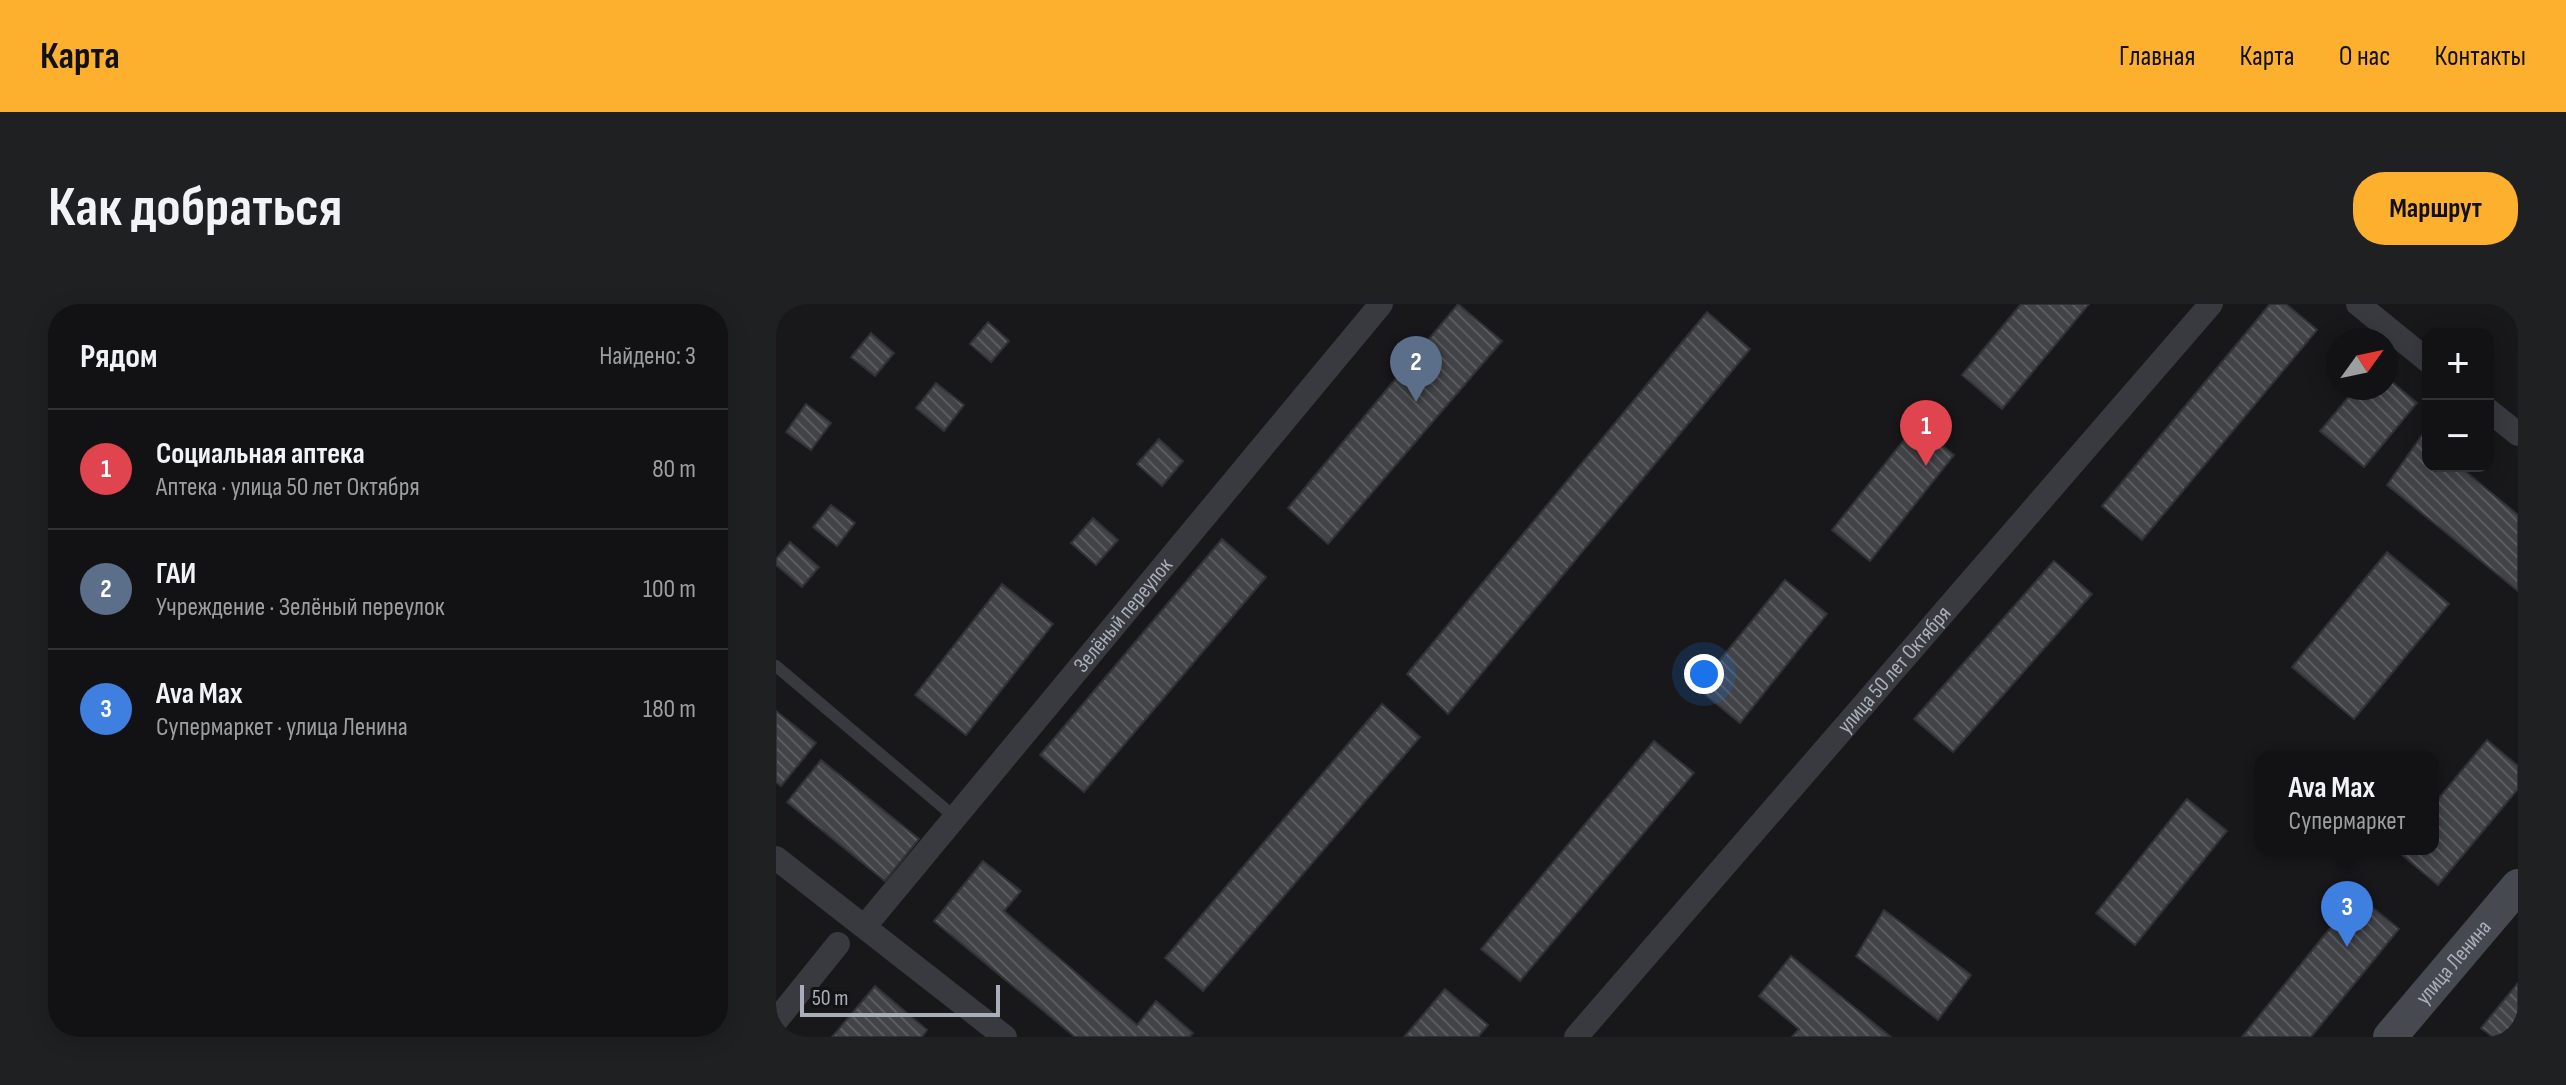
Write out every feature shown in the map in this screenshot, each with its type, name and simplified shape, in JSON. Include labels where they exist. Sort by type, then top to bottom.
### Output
[{"type":"main road","name":"улица Ленина","points":[[2390,1037],[2518,886]]},
{"type":"street","name":"Зелёный переулок","points":[[865,926],[957,819],[1381,304]]},
{"type":"street","name":"улица 50 лет Октября","points":[[1576,1037],[2211,304]]},
{"type":"street","points":[[2358,304],[2422,356]]},
{"type":"street","points":[[2494,415],[2518,434]]},
{"type":"street","points":[[776,858],[1005,1037]]},
{"type":"street","points":[[776,1021],[838,944]]},
{"type":"lane","points":[[776,666],[957,819]]},
{"type":"building","points":[[1458,304],[1502,341],[1328,544],[1288,508]]},
{"type":"building","points":[[2021,304],[2089,304],[2002,409],[1962,375]]},
{"type":"building","points":[[2270,304],[2286,304],[2317,330],[2142,540],[2102,506]]},
{"type":"building","points":[[1707,312],[1750,349],[1448,714],[1407,674]]},
{"type":"building","points":[[988,322],[1009,341],[991,362],[970,344]]},
{"type":"building","points":[[871,333],[894,353],[875,376],[851,357]]},
{"type":"building","points":[[936,383],[964,405],[944,431],[916,408]]},
{"type":"building","points":[[2398,387],[2417,403],[2364,467],[2320,431],[2346,400],[2398,400]]},
{"type":"building","points":[[806,404],[831,423],[811,450],[786,432]]},
{"type":"building","points":[[1916,425],[1954,455],[1870,561],[1832,530]]},
{"type":"building","points":[[2422,435],[2422,472],[2466,472],[2518,515],[2518,591],[2387,485]]},
{"type":"building","points":[[1159,439],[1183,461],[1162,486],[1137,464]]},
{"type":"building","points":[[831,505],[855,523],[837,546],[813,527]]},
{"type":"building","points":[[1093,518],[1118,540],[1096,565],[1071,543]]},
{"type":"building","points":[[1222,539],[1266,577],[1084,792],[1040,755]]},
{"type":"building","points":[[790,542],[819,567],[802,587],[776,565],[776,559]]},
{"type":"building","points":[[2387,552],[2449,604],[2354,719],[2292,667]]},
{"type":"building","points":[[2054,561],[2092,594],[1953,752],[1914,719]]},
{"type":"building","points":[[1785,580],[1827,614],[1740,723],[1697,688]]},
{"type":"building","points":[[1002,584],[1053,624],[966,735],[915,695]]},
{"type":"building","points":[[1382,704],[1420,737],[1203,991],[1165,958]]},
{"type":"building","points":[[776,711],[816,743],[781,786],[776,782]]},
{"type":"building","points":[[2487,740],[2518,766],[2518,789],[2438,885],[2402,855],[2439,855],[2439,798]]},
{"type":"building","points":[[1654,741],[1694,773],[1520,981],[1481,949]]},
{"type":"building","points":[[821,760],[919,839],[885,881],[787,802]]},
{"type":"building","points":[[2187,799],[2227,831],[2135,945],[2096,913]]},
{"type":"building","points":[[983,861],[1021,891],[1004,911],[1137,1025],[1156,1001],[1193,1033],[1189,1037],[1075,1037],[934,921]]},
{"type":"building","points":[[2357,895],[2399,929],[2311,1037],[2242,1037]]},
{"type":"building","points":[[1884,910],[1971,975],[1938,1020],[1856,956]]},
{"type":"building","points":[[1791,956],[1891,1037],[1792,1037],[1799,1029],[1759,996]]},
{"type":"building","points":[[2518,983],[2518,1037],[2493,1037],[2481,1028]]},
{"type":"building","points":[[875,986],[927,1030],[922,1037],[832,1037]]},
{"type":"building","points":[[1445,989],[1488,1025],[1478,1037],[1404,1037]]},
{"type":"place","name":"ГАИ","points":[[1416,402]]},
{"type":"place","name":"Социальная аптека","points":[[1926,466]]},
{"type":"place","name":"Ava Max","points":[[2347,947]]}]
